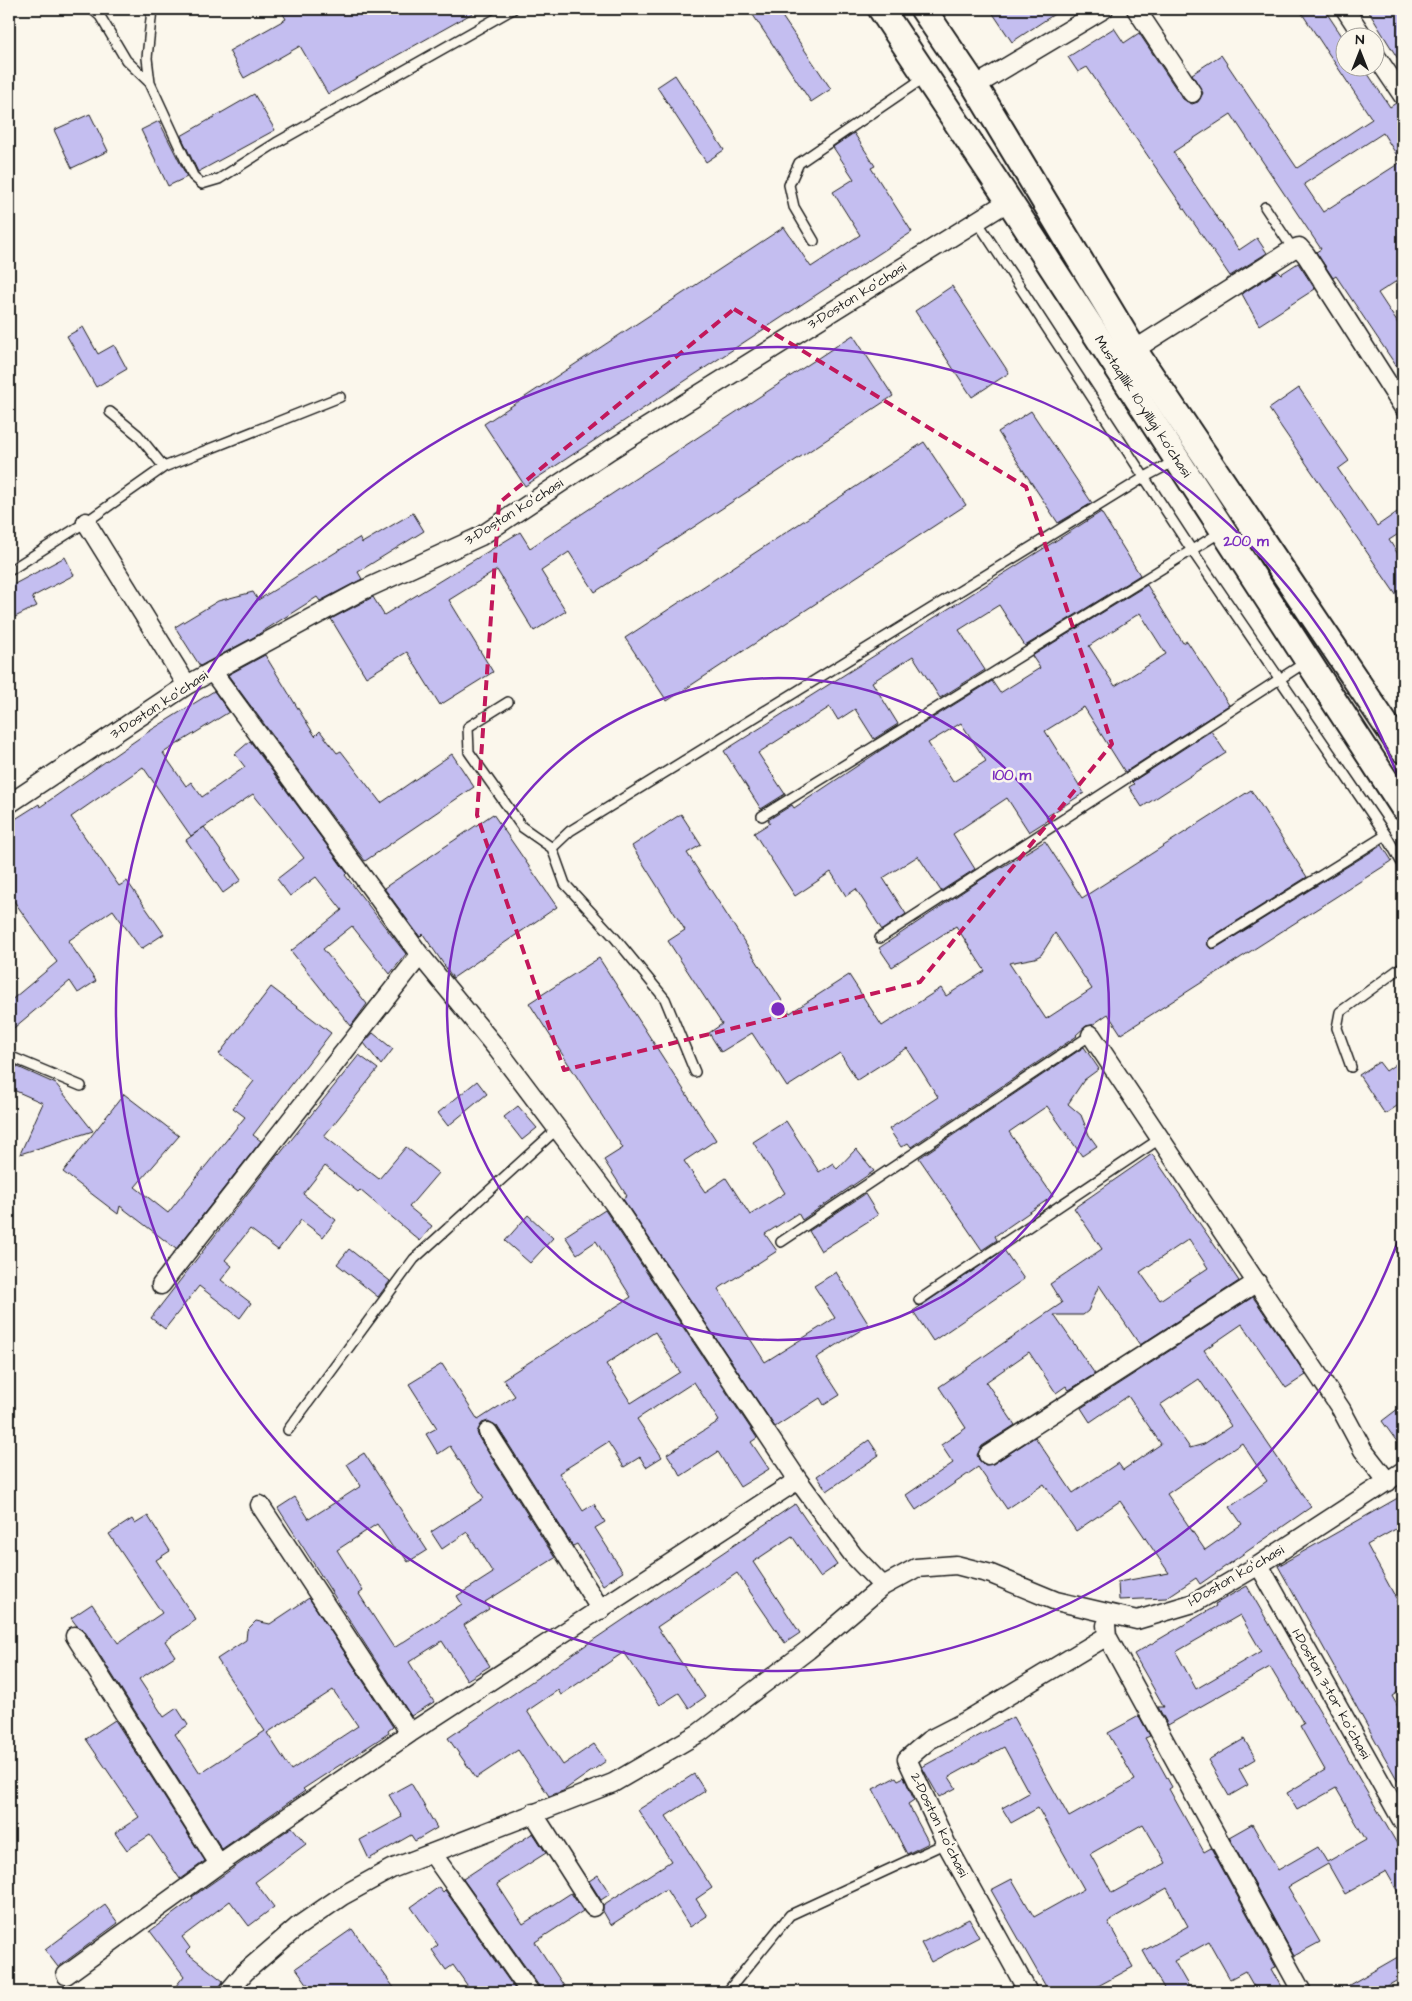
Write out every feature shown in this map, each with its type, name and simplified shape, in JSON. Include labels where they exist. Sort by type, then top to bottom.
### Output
[{"type":"main road","name":"Mustaqillik 10-yilligi ko'chasi","points":[[881,9],[1009,201],[1403,807]]},
{"type":"main road","name":"Mustaqillik 10-yilligi ko'chasi","points":[[923,9],[975,86],[1134,350],[1403,750]]},
{"type":"street","points":[[975,86],[1104,9]]},
{"type":"street","points":[[1136,9],[1192,93]]},
{"type":"street","points":[[1345,9],[1357,28]]},
{"type":"street","points":[[1384,68],[1403,96]]},
{"type":"street","name":"3-Doston koʻchasi","points":[[9,804],[187,685],[361,591],[481,536],[610,450],[1009,201]]},
{"type":"street","points":[[1134,350],[1299,247],[1306,255],[1403,407]]},
{"type":"street","points":[[86,522],[187,685]]},
{"type":"street","points":[[212,671],[420,955],[498,1050],[556,1130],[614,1204],[798,1480],[853,1556],[883,1586]]},
{"type":"street","points":[[162,1285],[420,955]]},
{"type":"street","points":[[1091,1035],[1341,1410],[1363,1450],[1388,1482]]},
{"type":"street","points":[[988,1455],[1257,1282]]},
{"type":"street","points":[[488,1432],[601,1610]]},
{"type":"street","name":"1-Doston koʻchasi","points":[[228,1992],[245,1972],[297,1926],[342,1896],[392,1869],[613,1783],[699,1733],[808,1650],[883,1586],[916,1568],[956,1565],[992,1574],[1056,1601],[1137,1620],[1194,1602],[1259,1565],[1403,1471]]},
{"type":"street","points":[[66,1975],[219,1864],[410,1733],[798,1480]]},
{"type":"street","points":[[260,1506],[410,1733]]},
{"type":"street","name":"1-Doston 3-tor koʻchasi","points":[[1259,1565],[1403,1822]]},
{"type":"street","points":[[1105,1614],[1107,1636],[1302,1992]]},
{"type":"street","points":[[75,1636],[219,1864]]},
{"type":"street","name":"2-Doston koʻchasi","points":[[1028,1992],[946,1843],[907,1759],[929,1740],[966,1721],[1107,1636]]},
{"type":"street","points":[[534,1813],[593,1907]]},
{"type":"street","points":[[432,1853],[530,1992]]},
{"type":"lane","points":[[92,9],[100,16],[126,60],[150,83]]},
{"type":"lane","points":[[152,9],[147,58],[150,83],[193,176],[202,184],[219,179],[285,138],[513,9]]},
{"type":"lane","points":[[814,241],[794,207],[792,200],[789,184],[799,163],[926,77]]},
{"type":"lane","points":[[1265,207],[1293,249]]},
{"type":"lane","points":[[977,221],[1191,549],[1386,835],[1403,865]]},
{"type":"lane","points":[[9,571],[86,522],[164,467],[340,398]]},
{"type":"lane","points":[[110,412],[138,435],[164,467]]},
{"type":"lane","points":[[552,848],[570,831],[1145,477],[1178,460]]},
{"type":"lane","points":[[762,816],[1191,549],[1224,531]]},
{"type":"lane","points":[[880,938],[1308,660]]},
{"type":"lane","points":[[508,702],[468,727],[469,752],[522,827],[552,848],[565,884],[615,938],[665,999],[695,1072]]},
{"type":"lane","points":[[1212,943],[1386,835]]},
{"type":"lane","points":[[1352,1067],[1337,1028],[1340,1012],[1403,966]]},
{"type":"lane","points":[[781,1242],[1091,1035]]},
{"type":"lane","points":[[9,1056],[81,1086]]},
{"type":"lane","points":[[288,1430],[414,1259],[556,1130]]},
{"type":"lane","points":[[919,1300],[1161,1138]]},
{"type":"lane","points":[[726,1992],[790,1915],[946,1843]]},
{"type":"highlighted area","points":[[734,309],[1026,487],[1112,744],[920,982],[564,1070],[477,815],[499,503]]},
{"type":"building","points":[[280,9],[480,9],[328,94],[300,46],[244,78],[229,51],[286,19]]},
{"type":"building","points":[[749,9],[777,9],[831,89],[811,102]]},
{"type":"building","points":[[990,9],[1062,9],[1012,42]]},
{"type":"building","points":[[1299,9],[1324,9],[1337,28],[1334,28],[1334,62]]},
{"type":"building","points":[[1367,9],[1398,9],[1403,17],[1403,67],[1384,36],[1384,28],[1379,28]]},
{"type":"building","points":[[1114,28],[1124,43],[1139,33],[1183,99],[1192,104],[1198,102],[1203,93],[1192,74],[1221,55],[1297,168],[1372,119],[1345,78],[1371,78],[1390,107],[1396,103],[1403,107],[1403,277],[1378,293],[1403,331],[1403,376],[1336,276],[1333,278],[1316,252],[1321,249],[1231,114],[1173,152],[1239,250],[1257,238],[1267,253],[1230,276],[1087,67],[1078,72],[1068,57]],"holes":[[[1383,133],[1401,162],[1323,212],[1304,184]]]},
{"type":"building","points":[[675,75],[724,150],[706,162],[657,87]]},
{"type":"building","points":[[254,94],[275,130],[198,172],[181,136]]},
{"type":"building","points":[[90,114],[108,151],[72,168],[54,130]]},
{"type":"building","points":[[159,121],[187,177],[168,186],[141,130]]},
{"type":"building","points":[[854,133],[875,166],[871,168],[912,232],[525,486],[484,424],[784,227],[811,267],[860,235],[833,192],[854,179],[833,147]]},
{"type":"building","points":[[1298,263],[1315,289],[1259,325],[1242,294],[1278,271],[1281,274]]},
{"type":"building","points":[[952,286],[1009,373],[972,397],[915,311]]},
{"type":"building","points":[[83,327],[98,354],[114,345],[127,369],[96,387],[67,336]]},
{"type":"building","points":[[853,335],[893,396],[595,592],[569,552],[541,571],[566,611],[534,631],[497,570],[449,600],[493,672],[440,705],[407,652],[366,677],[331,619],[373,597],[384,615],[520,532],[530,548]]},
{"type":"building","points":[[1299,388],[1349,461],[1338,469],[1377,526],[1403,508],[1403,531],[1389,540],[1403,562],[1403,605],[1269,409]]},
{"type":"building","points":[[1031,411],[1092,503],[1058,523],[998,432]]},
{"type":"building","points":[[924,442],[966,505],[667,701],[625,638]]},
{"type":"building","points":[[1101,512],[1140,575],[1025,646],[999,605],[959,630],[985,670],[940,698],[913,656],[872,682],[898,724],[874,739],[855,709],[838,720],[830,707],[758,753],[785,794],[761,809],[724,751]]},
{"type":"building","points":[[413,513],[424,531],[358,572],[362,579],[320,601],[317,597],[254,637],[200,666],[175,627],[218,601],[253,592],[258,600],[359,538],[362,543]]},
{"type":"building","points":[[65,557],[74,575],[32,597],[37,606],[9,620],[9,587]]},
{"type":"building","points":[[1147,585],[1183,643],[1187,641],[1229,705],[1125,772],[1084,707],[1045,731],[1084,793],[1046,817],[1048,820],[1029,832],[1007,798],[953,834],[975,869],[941,891],[918,856],[883,878],[906,914],[882,930],[856,889],[846,896],[831,872],[795,896],[754,833],[770,823],[768,820],[792,805],[794,808],[881,750],[992,681],[1000,693],[1040,668],[1032,656]],"holes":[[[1140,613],[1166,654],[1115,686],[1089,646]],[[961,723],[986,761],[953,782],[928,743]]]},
{"type":"building","points":[[265,655],[315,736],[320,731],[337,753],[341,751],[381,803],[452,754],[474,787],[365,861],[228,675]]},
{"type":"building","points":[[214,691],[229,712],[163,753],[186,786],[191,782],[202,797],[245,767],[235,754],[250,741],[347,873],[345,875],[406,954],[390,974],[352,926],[323,949],[367,1004],[351,1026],[291,951],[342,910],[316,877],[290,896],[277,879],[304,858],[253,794],[191,836],[143,767],[71,817],[119,886],[127,881],[164,934],[141,949],[113,910],[68,941],[96,981],[78,993],[70,981],[9,1032],[9,1002],[57,962],[9,894],[9,823],[39,804],[40,807],[148,732]]},
{"type":"building","points":[[1211,731],[1226,753],[1142,807],[1129,787],[1134,784],[1132,782]]},
{"type":"building","points":[[1251,790],[1307,877],[1210,938],[1207,944],[1211,949],[1216,948],[1382,845],[1392,861],[1121,1034],[1108,1014],[1092,1025],[1086,1026],[1077,1036],[911,1147],[908,1143],[901,1147],[889,1129],[938,1097],[907,1048],[857,1080],[840,1053],[787,1087],[752,1033],[721,1052],[709,1033],[722,1024],[668,941],[685,930],[632,846],[681,814],[701,845],[687,853],[790,1013],[849,975],[882,1026],[941,988],[946,996],[985,971],[956,926],[892,967],[879,948],[982,879],[1045,841],[1082,898]],"holes":[[[1055,933],[1092,989],[1046,1019],[1009,963],[1041,955]]]},
{"type":"building","points":[[493,814],[557,907],[453,978],[423,934],[420,937],[384,888]]},
{"type":"building","points":[[204,827],[241,880],[223,893],[186,840]]},
{"type":"building","points":[[599,958],[716,1140],[684,1161],[705,1192],[726,1178],[750,1215],[785,1193],[753,1142],[786,1121],[819,1172],[833,1163],[837,1169],[856,1149],[874,1171],[802,1220],[798,1213],[765,1234],[777,1251],[718,1289],[765,1362],[835,1318],[814,1286],[836,1272],[869,1325],[816,1358],[840,1395],[824,1405],[820,1398],[775,1427],[623,1199],[627,1196],[604,1160],[623,1148],[529,1003]]},
{"type":"building","points":[[271,987],[331,1033],[253,1135],[261,1141],[176,1249],[120,1206],[118,1214],[63,1172],[124,1094],[179,1136],[135,1187],[168,1213],[245,1117],[233,1108],[254,1081],[219,1054]]},
{"type":"building","points":[[373,1033],[393,1049],[381,1065],[364,1043]]},
{"type":"building","points":[[1084,1047],[1099,1069],[1084,1080],[1068,1104],[1081,1115],[1089,1135],[1097,1146],[1082,1156],[1047,1106],[1009,1132],[1053,1196],[995,1236],[997,1240],[982,1250],[919,1158]]},
{"type":"building","points":[[359,1055],[378,1069],[324,1136],[379,1179],[406,1147],[438,1173],[409,1207],[432,1226],[420,1241],[360,1190],[358,1192],[325,1166],[303,1194],[336,1220],[323,1237],[301,1220],[278,1250],[250,1229],[225,1260],[232,1266],[221,1280],[251,1303],[240,1318],[199,1286],[165,1329],[151,1318],[278,1154]]},
{"type":"building","points":[[1403,1059],[1403,1102],[1385,1114],[1359,1075],[1379,1062],[1386,1071]]},
{"type":"building","points":[[9,1063],[56,1084],[93,1131],[20,1154],[43,1103],[9,1088]]},
{"type":"building","points":[[477,1081],[487,1094],[448,1126],[438,1113]]},
{"type":"building","points":[[518,1106],[537,1128],[522,1140],[504,1117]]},
{"type":"building","points":[[1152,1154],[1239,1281],[1140,1345],[1099,1285],[1088,1311],[1083,1315],[1054,1315],[1095,1374],[1069,1390],[1066,1386],[1056,1393],[1029,1352],[986,1382],[1015,1425],[982,1446],[977,1455],[984,1465],[993,1464],[1035,1437],[1073,1493],[1118,1463],[1123,1470],[1161,1444],[1128,1396],[1090,1422],[1081,1408],[1253,1297],[1306,1375],[1286,1388],[1242,1324],[1204,1350],[1311,1507],[1200,1584],[1196,1578],[1166,1598],[1119,1600],[1118,1582],[1169,1573],[1120,1501],[1076,1531],[1044,1484],[1007,1509],[978,1467],[916,1510],[906,1495],[953,1463],[941,1445],[966,1428],[939,1387],[1062,1303],[1050,1284],[1102,1249],[1074,1208]],"holes":[[[1189,1239],[1208,1268],[1160,1300],[1140,1272]],[[1199,1379],[1231,1426],[1204,1444],[1190,1448],[1160,1405]],[[1242,1443],[1267,1481],[1230,1507],[1242,1524],[1205,1550],[1167,1494]]]},
{"type":"building","points":[[865,1194],[878,1215],[821,1251],[809,1231]]},
{"type":"building","points":[[605,1210],[757,1438],[751,1442],[769,1469],[740,1487],[718,1452],[681,1476],[667,1454],[719,1421],[694,1382],[637,1419],[662,1457],[646,1467],[640,1457],[624,1467],[608,1442],[559,1473],[583,1511],[594,1504],[605,1522],[595,1528],[623,1572],[603,1585],[577,1544],[573,1546],[497,1426],[488,1421],[482,1423],[477,1432],[479,1438],[555,1558],[485,1602],[489,1609],[464,1625],[490,1666],[467,1680],[442,1641],[409,1662],[434,1702],[411,1716],[278,1508],[295,1497],[309,1519],[361,1486],[347,1464],[364,1453],[427,1550],[408,1562],[401,1552],[393,1548],[377,1524],[337,1550],[363,1591],[359,1594],[394,1648],[462,1604],[457,1596],[493,1573],[467,1532],[442,1549],[431,1532],[484,1498],[450,1446],[438,1454],[426,1434],[437,1428],[409,1384],[442,1364],[478,1420],[515,1396],[503,1379],[631,1297],[596,1241],[577,1254],[565,1236]],"holes":[[[655,1332],[680,1372],[631,1403],[606,1364]]]},
{"type":"building","points":[[528,1215],[553,1238],[530,1263],[505,1241]]},
{"type":"building","points":[[349,1249],[390,1281],[378,1297],[337,1264]]},
{"type":"building","points":[[1004,1250],[1024,1279],[933,1341],[913,1311]]},
{"type":"building","points":[[1403,1405],[1403,1450],[1382,1421]]},
{"type":"building","points":[[869,1440],[879,1455],[827,1491],[817,1476]]},
{"type":"building","points":[[1403,1495],[1403,1525],[1367,1545],[1403,1611],[1403,1689],[1392,1696],[1403,1716],[1403,1790],[1278,1566]]},
{"type":"building","points":[[795,1504],[837,1565],[820,1577],[792,1536],[753,1562],[800,1633],[785,1643],[737,1573],[657,1627],[705,1697],[689,1708],[679,1693],[660,1705],[624,1652],[561,1695],[558,1690],[527,1711],[563,1765],[594,1744],[606,1761],[563,1791],[549,1796],[518,1750],[476,1778],[448,1738]]},
{"type":"building","points":[[148,1516],[170,1551],[156,1560],[196,1620],[165,1641],[175,1656],[139,1679],[164,1717],[177,1708],[188,1725],[175,1734],[200,1773],[265,1731],[217,1659],[246,1640],[247,1630],[256,1621],[270,1624],[309,1598],[393,1727],[388,1731],[389,1733],[303,1789],[305,1791],[222,1849],[84,1630],[77,1626],[71,1618],[92,1604],[118,1643],[162,1613],[109,1534],[132,1519],[135,1524]],"holes":[[[333,1690],[358,1726],[291,1770],[267,1733]]]},
{"type":"building","points":[[1247,1586],[1403,1854],[1403,1901],[1386,1871],[1345,1894],[1328,1864],[1288,1887],[1320,1942],[1294,1956],[1229,1837],[1252,1824],[1278,1870],[1318,1847],[1327,1862],[1366,1840],[1336,1788],[1297,1810],[1287,1793],[1325,1770],[1300,1726],[1304,1724],[1270,1667],[1168,1725],[1158,1707],[1164,1707],[1134,1654],[1216,1606],[1215,1604]],"holes":[[[1240,1615],[1261,1651],[1196,1689],[1176,1652]]]},
{"type":"building","points":[[1139,1716],[1150,1736],[1145,1738],[1172,1787],[1169,1789],[1204,1852],[1211,1848],[1276,1967],[1271,1969],[1284,1992],[1257,1992],[1245,1971],[1230,1979],[1209,1942],[1174,1961],[1192,1992],[1166,1992],[1143,1951],[1188,1926],[1167,1888],[1108,1922],[1133,1967],[1087,1992],[1049,1992],[991,1890],[1012,1879],[1034,1917],[1084,1889],[1038,1808],[1011,1823],[1002,1808],[1029,1793],[1004,1747],[949,1777],[956,1788],[939,1797],[922,1767],[1013,1717],[1069,1817],[1135,1780],[1108,1733]],"holes":[[[1143,1824],[1166,1863],[1112,1893],[1090,1854]]]},
{"type":"building","points":[[115,1720],[205,1861],[180,1879],[150,1835],[127,1850],[115,1833],[139,1817],[86,1739]]},
{"type":"building","points":[[1244,1739],[1256,1759],[1239,1769],[1248,1785],[1229,1796],[1208,1760]]},
{"type":"building","points":[[694,1774],[705,1791],[666,1816],[712,1888],[696,1899],[707,1916],[690,1927],[666,1889],[611,1925],[603,1911],[603,1905],[671,1861],[638,1810]]},
{"type":"building","points":[[896,1777],[898,1780],[904,1777],[914,1800],[908,1804],[929,1843],[907,1854],[873,1789]]},
{"type":"building","points":[[411,1783],[437,1828],[415,1841],[411,1835],[369,1859],[360,1840],[402,1817],[389,1795]]},
{"type":"building","points":[[292,1827],[306,1844],[255,1882],[274,1907],[249,1926],[230,1901],[182,1937],[190,1948],[186,1952],[223,1981],[218,1992],[171,1992],[184,1976],[150,1931],[193,1899],[192,1897]]},
{"type":"building","points":[[533,1833],[546,1853],[497,1884],[523,1924],[571,1893],[583,1911],[535,1942],[568,1992],[540,1992],[539,1986],[463,1879]]},
{"type":"building","points":[[598,1875],[610,1894],[601,1900],[589,1881]]},
{"type":"building","points":[[439,1887],[443,1892],[445,1890],[517,1992],[472,1992],[453,1965],[446,1970],[432,1950],[438,1945],[411,1907]]},
{"type":"building","points":[[105,1905],[118,1923],[58,1967],[45,1950]]},
{"type":"building","points":[[969,1919],[979,1937],[931,1962],[921,1943]]},
{"type":"building","points":[[352,1929],[397,1992],[313,1992],[296,1968]]},
{"type":"building","points":[[1403,1954],[1403,1977],[1377,1992],[1337,1992]]}]
